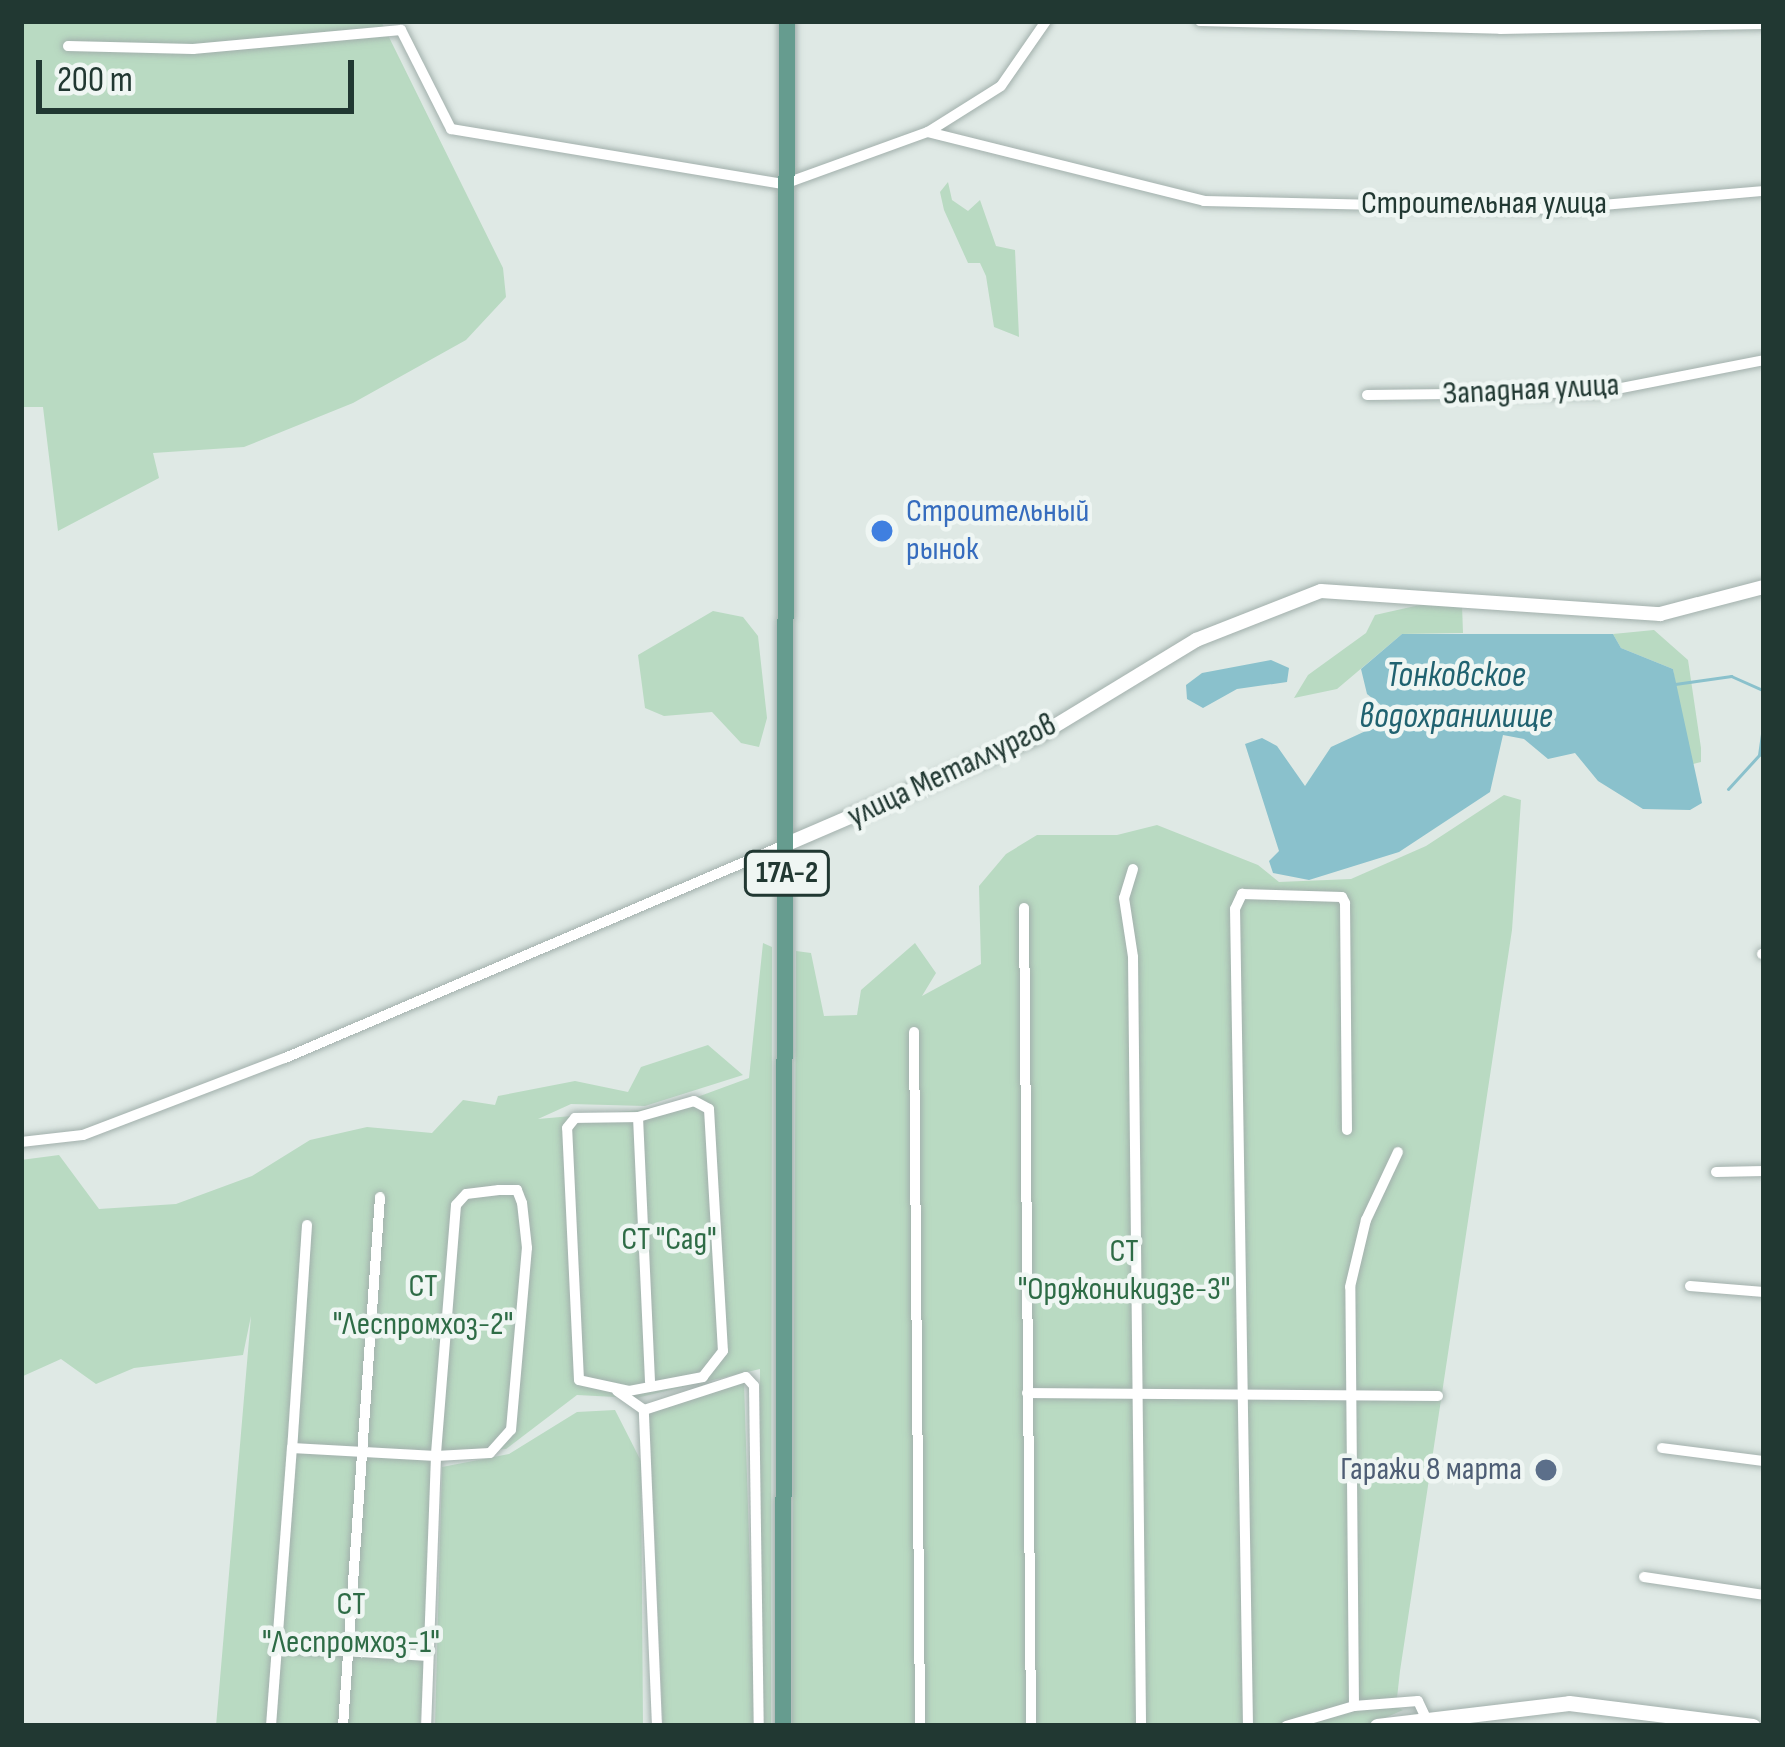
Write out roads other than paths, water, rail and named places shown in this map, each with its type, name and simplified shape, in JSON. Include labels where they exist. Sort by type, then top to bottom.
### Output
[{"type":"main road","name":"17А-2","points":[[783,1726],[787,21]]},
{"type":"main road","points":[[1377,1726],[1425,1716],[1595,1703],[1753,1726]]},
{"type":"street","points":[[68,46],[193,49],[401,30],[451,129],[784,184],[928,132],[1000,86],[1046,21]]},
{"type":"street","points":[[1200,21],[1764,24]]},
{"type":"street","name":"Строительная улица","points":[[928,132],[1204,201],[1557,208],[1764,191]]},
{"type":"street","name":"Западная улица","points":[[1367,395],[1600,392],[1764,359]]},
{"type":"street","name":"улица Металлургов","points":[[21,1142],[82,1135],[285,1058],[1020,744],[1196,640],[1321,591],[1660,614],[1764,587]]},
{"type":"street","points":[[1133,869],[1124,898],[1132,957],[1141,1726]]},
{"type":"street","points":[[1249,1726],[1235,909],[1242,894],[1342,897],[1345,903],[1347,1130]]},
{"type":"street","points":[[1024,908],[1031,1726]]},
{"type":"street","points":[[914,1032],[920,1726]]},
{"type":"street","points":[[617,1391],[703,1377],[723,1351],[710,1109],[694,1101],[638,1117],[574,1118],[567,1129],[579,1380],[617,1391],[644,1410]]},
{"type":"street","points":[[638,1117],[650,1382]]},
{"type":"street","points":[[1354,1706],[1349,1287],[1366,1220],[1398,1152]]},
{"type":"street","points":[[1716,1172],[1764,1171]]},
{"type":"street","points":[[292,1448],[436,1456],[490,1453],[511,1430],[527,1248],[517,1190],[466,1194],[456,1205],[436,1456],[426,1726]]},
{"type":"street","points":[[343,1726],[380,1197]]},
{"type":"street","points":[[272,1726],[307,1225]]},
{"type":"street","points":[[1690,1286],[1764,1292]]},
{"type":"street","points":[[644,1410],[746,1377],[754,1386],[759,1726]]},
{"type":"street","points":[[1027,1393],[1438,1396]]},
{"type":"street","points":[[644,1410],[657,1726]]},
{"type":"street","points":[[1662,1448],[1764,1461]]},
{"type":"street","points":[[1644,1577],[1764,1595]]},
{"type":"street","points":[[278,1647],[428,1656]]},
{"type":"street","points":[[1286,1726],[1354,1706],[1418,1701],[1425,1716]]},
{"type":"water","name":"Тонковское водохранилище","points":[[1402,634],[1613,634],[1621,648],[1673,669],[1702,803],[1690,810],[1643,809],[1598,781],[1575,753],[1548,759],[1524,739],[1503,735],[1490,792],[1399,852],[1309,880],[1273,873],[1269,861],[1279,851],[1245,744],[1262,738],[1277,746],[1305,786],[1331,747],[1396,717],[1367,694],[1361,669]]},
{"type":"water","points":[[1271,660],[1289,668],[1287,682],[1237,689],[1203,708],[1187,699],[1186,685],[1202,673]]},
{"type":"waterway","points":[[1675,684],[1731,676],[1764,691]]},
{"type":"waterway","points":[[1728,789],[1759,755],[1764,720]]},
{"type":"place","name":"Строительный рынок","points":[[882,531]]},
{"type":"place","name":"Гаражи 8 марта","points":[[1546,1470]]},
{"type":"park label","name":"СТ \"Сад\"","points":[[669,1240]]},
{"type":"park label","name":"СТ \"Орджоникидзе-3\"","points":[[1124,1271]]},
{"type":"park label","name":"СТ \"Леспромхоз-2\"","points":[[423,1306]]},
{"type":"park label","name":"СТ \"Леспромхоз-1\"","points":[[351,1624]]}]
